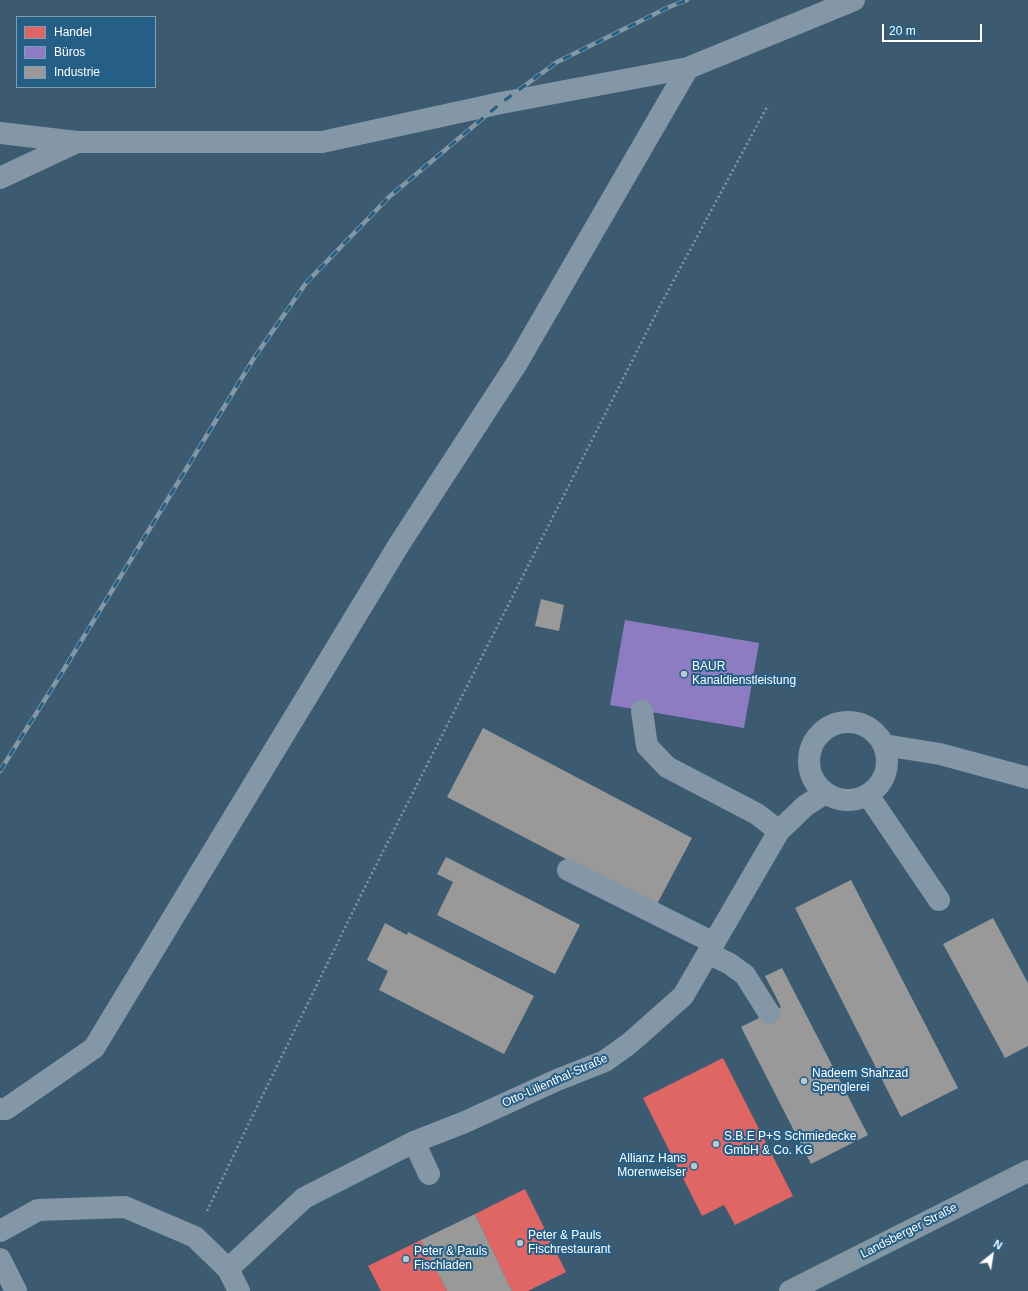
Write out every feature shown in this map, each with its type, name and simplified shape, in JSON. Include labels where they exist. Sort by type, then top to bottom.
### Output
[{"type":"main road","name":"Landsberger Straße","points":[[790,1291],[1028,1171]]},
{"type":"street","points":[[0,133],[77,142],[322,142],[501,102],[688,68],[854,0]]},
{"type":"street","points":[[0,1109],[6,1109],[94,1048],[400,543],[517,363],[688,68]]},
{"type":"street","points":[[0,178],[77,142]]},
{"type":"street","points":[[642,711],[647,746],[667,767],[757,814],[779,831]]},
{"type":"street","points":[[840,722],[854,722],[866,726],[877,734],[884,745],[888,756],[888,767],[884,779],[877,788],[858,800],[846,801],[824,793],[810,772],[808,759],[811,746],[818,735],[828,727],[840,722]]},
{"type":"street","points":[[884,745],[940,754],[1028,778]]},
{"type":"street","name":"Otto-Lilienthal-Straße","points":[[228,1269],[304,1198],[414,1142],[465,1122],[557,1080],[605,1061],[630,1043],[683,996],[779,831],[805,806],[824,793]]},
{"type":"street","points":[[868,795],[939,900]]},
{"type":"street","points":[[568,870],[711,948],[746,975],[769,1013]]},
{"type":"street","points":[[414,1142],[429,1174]]},
{"type":"street","points":[[0,1231],[38,1210],[125,1207],[195,1237],[228,1269],[239,1291]]},
{"type":"street","points":[[0,1259],[16,1291]]},
{"type":"path","points":[[195,1237],[362,893],[661,304],[768,105]]},
{"type":"building: Handel","name":"S.B.E P+S Schmiedecke GmbH & Co. KG","points":[[723,1058],[793,1196],[735,1225],[724,1205],[702,1216],[643,1098]]},
{"type":"building: Handel","name":"Peter & Pauls Fischrestaurant","points":[[525,1189],[566,1272],[528,1291],[512,1291],[475,1214]]},
{"type":"building: Handel","name":"Peter & Pauls Fischladen","points":[[421,1240],[447,1291],[381,1291],[368,1266]]},
{"type":"building: Büros","name":"BAUR Kanaldienstleistung","points":[[625,620],[759,643],[744,728],[610,705]]},
{"type":"building: Industrie","points":[[541,599],[564,605],[559,631],[535,626]]},
{"type":"building: Industrie","points":[[483,728],[692,838],[656,906],[447,797]]},
{"type":"building: Industrie","points":[[446,857],[580,925],[555,974],[437,915],[453,882],[437,874]]},
{"type":"building: Industrie","points":[[851,880],[958,1088],[901,1117],[795,908]]},
{"type":"building: Industrie","points":[[993,918],[1028,983],[1028,1046],[1005,1058],[943,944]]},
{"type":"building: Industrie","points":[[385,923],[407,935],[408,932],[534,996],[504,1054],[379,990],[388,971],[367,960]]},
{"type":"building: Industrie","name":"Nadeem Shahzad Spenglerei","points":[[782,968],[868,1135],[811,1164],[741,1027],[781,1007],[765,976]]},
{"type":"building: Industrie","points":[[475,1214],[512,1291],[447,1291],[421,1240]]},
{"type":"railway","points":[[0,771],[254,358],[306,283],[389,197],[501,103],[557,62],[669,7],[687,0]]},
{"type":"place","name":"BAUR Kanaldienstleistung","points":[[684,674]]},
{"type":"place","name":"Nadeem Shahzad Spenglerei","points":[[804,1081]]},
{"type":"place","name":"S.B.E P+S Schmiedecke GmbH & Co. KG","points":[[716,1144]]},
{"type":"place","name":"Allianz Hans Morenweiser","points":[[694,1166]]},
{"type":"place","name":"Peter & Pauls Fischrestaurant","points":[[520,1243]]},
{"type":"place","name":"Peter & Pauls Fischladen","points":[[406,1259]]}]
